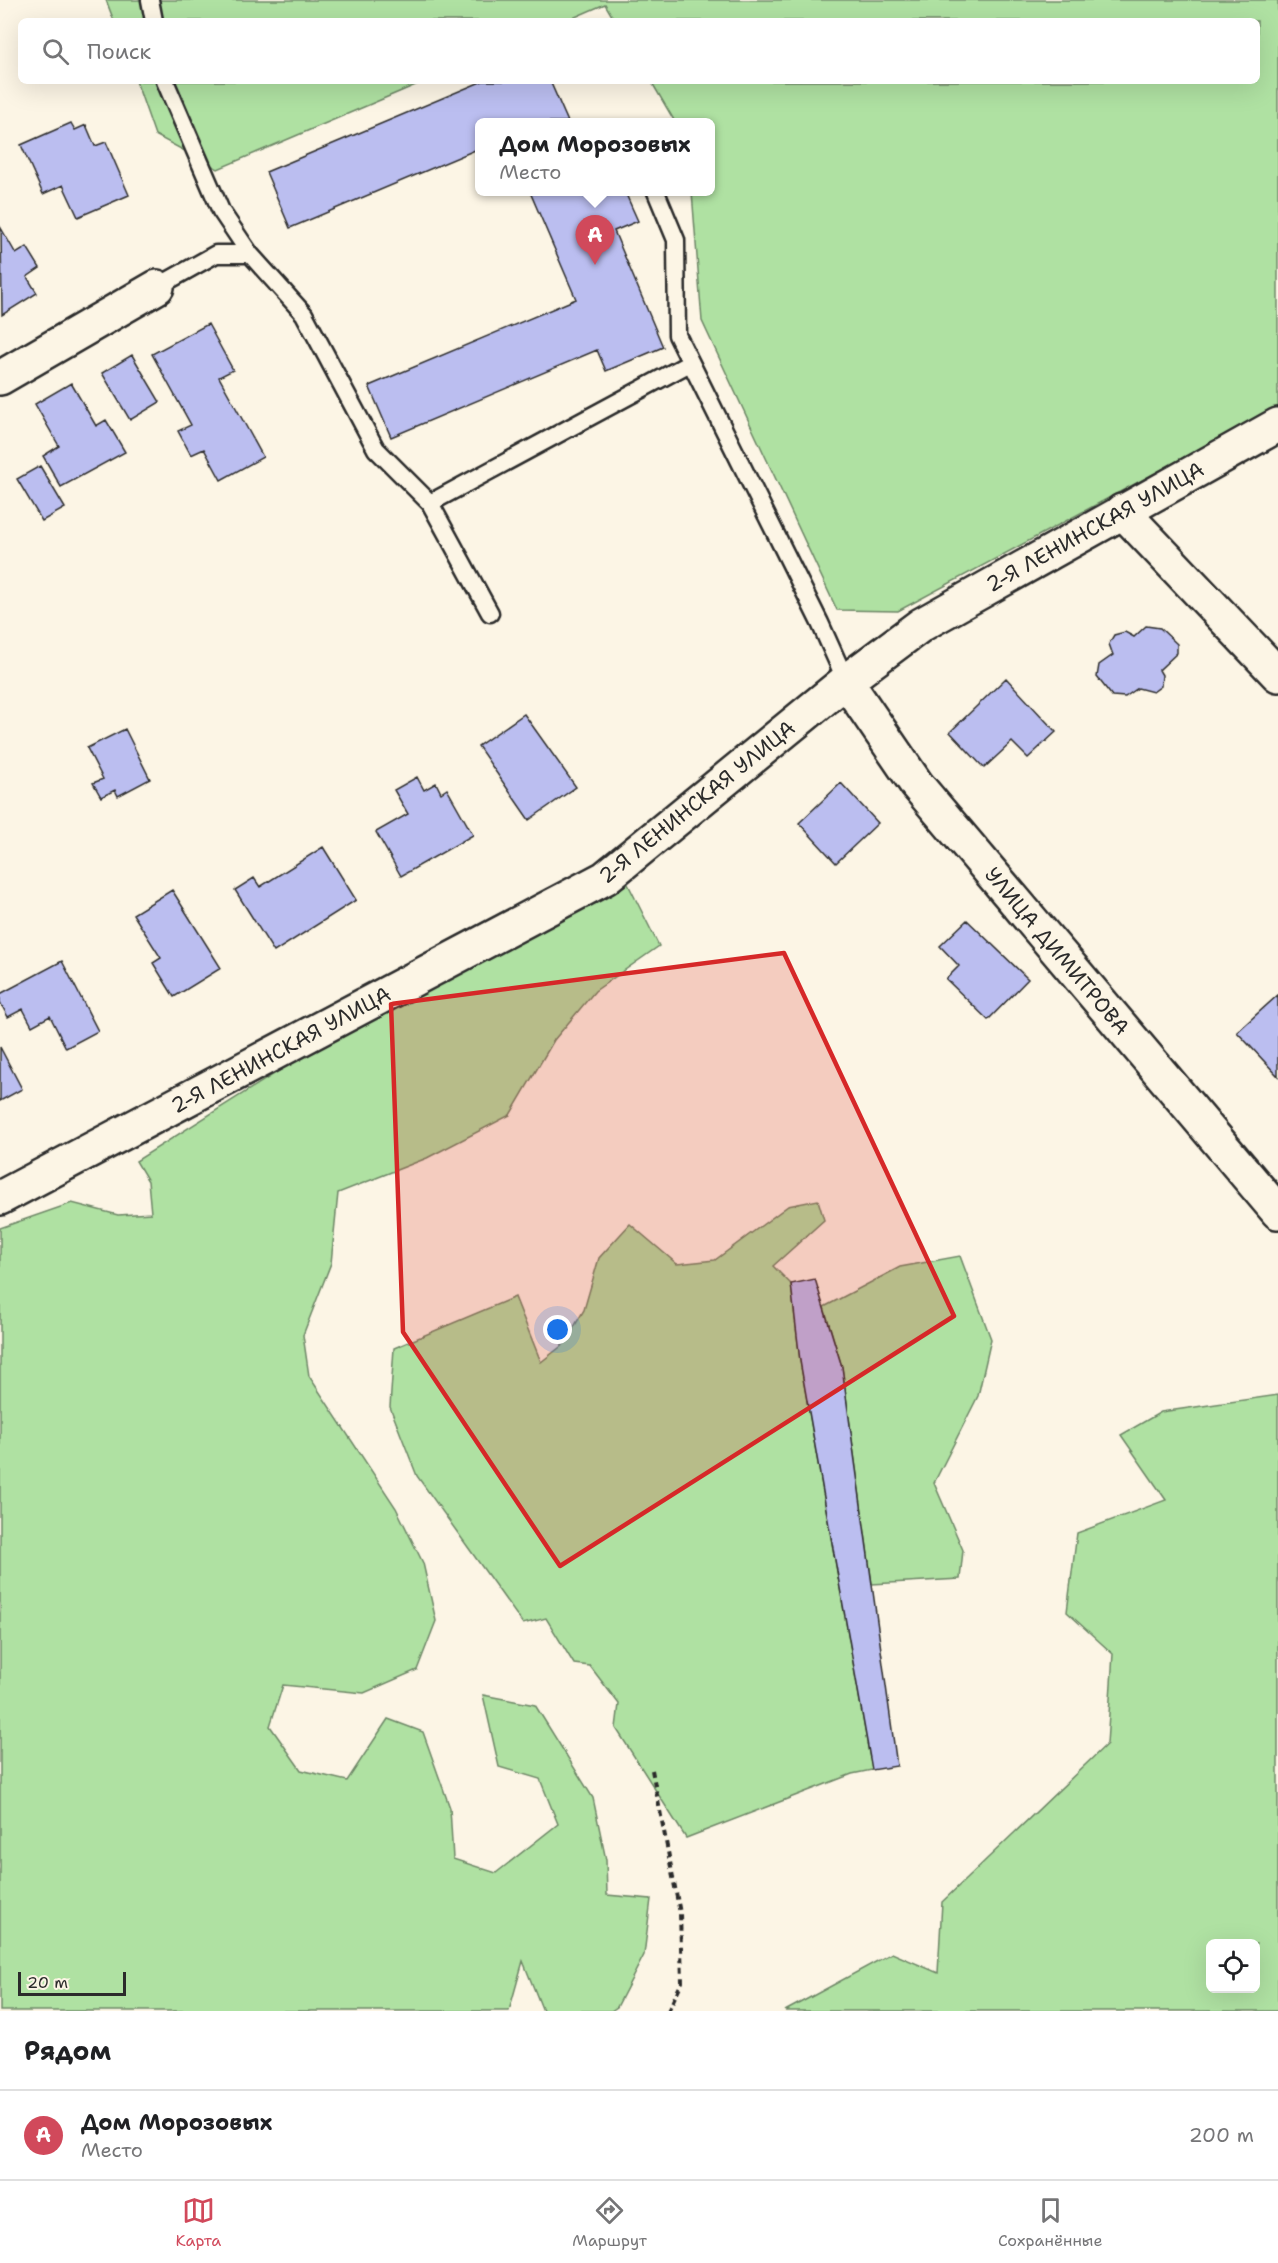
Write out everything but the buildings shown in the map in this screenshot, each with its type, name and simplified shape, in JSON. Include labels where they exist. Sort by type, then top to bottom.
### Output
[{"type":"street","points":[[0,378],[157,287]]},
{"type":"street","name":"2-Я ЛЕНИНСКАЯ УЛИЦА","points":[[0,1198],[605,878],[846,681],[921,625],[1278,424]]},
{"type":"street","points":[[1122,511],[1278,675]]},
{"type":"street","name":"УЛИЦА ДИМИТРОВА","points":[[846,681],[917,785],[1278,1212]]},
{"type":"lane","points":[[150,0],[153,18]]},
{"type":"lane","points":[[166,84],[220,212],[250,254],[304,314],[376,448],[430,503],[490,613]]},
{"type":"lane","points":[[658,196],[676,240],[677,335],[820,623],[846,681]]},
{"type":"lane","points":[[157,287],[216,254],[250,254]]},
{"type":"lane","points":[[430,503],[690,363]]},
{"type":"path","points":[[652,1770],[680,1913],[682,1982],[668,2011]]},
{"type":"highlighted area","points":[[784,953],[954,1316],[560,1566],[403,1332],[391,1004]]},
{"type":"green space","points":[[106,0],[1278,0],[1278,407],[898,611],[837,610],[702,321],[692,196],[715,196],[715,118],[673,118],[653,84],[1260,84],[1260,18],[613,18],[605,4],[573,18],[113,18]]},
{"type":"green space","points":[[137,84],[418,84],[218,169],[155,135]]},
{"type":"green space","points":[[628,884],[659,946],[595,991],[554,1040],[510,1115],[427,1158],[338,1193],[331,1263],[303,1335],[309,1376],[396,1508],[423,1563],[436,1621],[417,1670],[364,1693],[283,1685],[270,1726],[301,1770],[347,1781],[388,1719],[423,1732],[450,1808],[453,1859],[496,1873],[558,1824],[540,1779],[499,1767],[483,1695],[535,1705],[593,1798],[606,1860],[607,1895],[651,1899],[644,1955],[617,2007],[611,2011],[543,2011],[523,1961],[509,2011],[0,2011],[0,1228],[72,1203],[118,1215],[151,1213],[148,1181],[136,1161],[347,1028]]},
{"type":"green space","points":[[818,1200],[824,1220],[773,1266],[791,1284],[800,1361],[872,1770],[852,1774],[686,1838],[616,1728],[619,1704],[590,1666],[574,1664],[546,1618],[523,1624],[417,1476],[390,1407],[394,1348],[515,1297],[541,1362],[564,1344],[584,1310],[599,1258],[630,1224],[677,1264],[715,1260],[788,1206]]},
{"type":"green space","points":[[960,1256],[991,1339],[978,1396],[934,1483],[963,1550],[960,1579],[872,1584],[842,1367],[824,1307],[900,1267]]},
{"type":"green space","points":[[1278,1395],[1278,2011],[785,2011],[892,1953],[938,1973],[942,1902],[1107,1744],[1113,1654],[1067,1612],[1077,1533],[1166,1500],[1121,1435],[1161,1412]]},
{"type":"place","name":"Дом Морозовых","points":[[595,265]]}]
